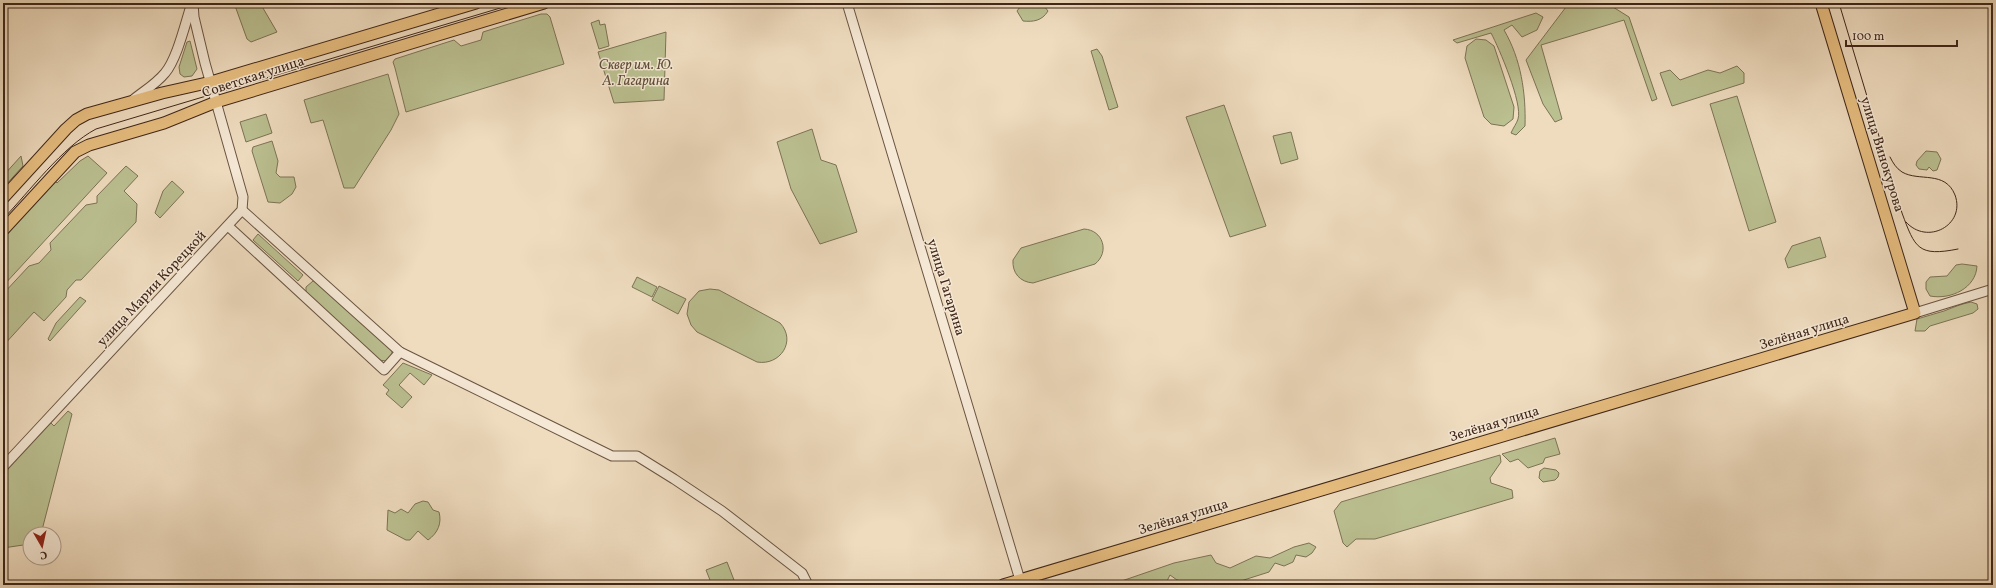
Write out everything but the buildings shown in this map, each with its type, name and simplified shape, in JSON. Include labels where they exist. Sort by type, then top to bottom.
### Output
[{"type":"main road","name":"Советская улица","points":[[3,198],[76,120],[87,114],[211,82],[476,3]]},
{"type":"main road","name":"Советская улица","points":[[3,230],[75,152],[89,145],[164,123],[216,102],[544,3]]},
{"type":"main road","name":"улица Винокурова","points":[[1821,3],[1915,313]]},
{"type":"main road","name":"Зелёная улица","points":[[1003,585],[1915,313]]},
{"type":"street","points":[[193,3],[194,17],[243,197],[242,210],[400,352],[612,456],[637,456],[722,511],[802,573],[808,585]]},
{"type":"street","points":[[131,102],[152,86],[166,72],[178,46],[193,3]]},
{"type":"street","name":"улица Гагарина","points":[[847,3],[1020,580]]},
{"type":"street","name":"улица Марии Корецкой","points":[[3,467],[242,210]]},
{"type":"street","points":[[228,226],[384,370],[400,352]]},
{"type":"street","name":"Зелёная улица","points":[[1915,313],[1993,289]]},
{"type":"green space","points":[[234,3],[260,3],[277,32],[251,42],[247,39]]},
{"type":"green space","points":[[1023,3],[1044,6],[1048,11],[1040,19],[1023,21],[1017,11]]},
{"type":"green space","points":[[1566,7],[1613,7],[1629,17],[1657,99],[1652,101],[1624,20],[1541,45],[1562,119],[1555,122],[1543,104],[1526,60]]},
{"type":"green space","points":[[1536,13],[1543,17],[1537,30],[1522,37],[1512,25],[1504,30],[1515,53],[1525,101],[1525,126],[1516,135],[1511,133],[1518,119],[1519,112],[1517,101],[1514,89],[1491,33],[1457,43],[1453,40]]},
{"type":"green space","points":[[541,14],[547,14],[550,17],[564,64],[406,112],[393,62],[395,59],[454,40],[461,46],[481,40],[483,32]]},
{"type":"green space","points":[[599,20],[600,25],[605,24],[609,46],[599,49],[591,23]]},
{"type":"green space","name":"Сквер им. Ю. А. Гагарина","points":[[666,32],[664,100],[614,103],[598,52]]},
{"type":"green space","points":[[1476,39],[1486,40],[1494,46],[1514,107],[1513,119],[1504,126],[1491,124],[1484,117],[1465,58],[1467,46]]},
{"type":"green space","points":[[190,41],[197,69],[192,76],[184,77],[180,74],[179,67],[187,42]]},
{"type":"green space","points":[[1097,49],[1102,56],[1118,107],[1109,110],[1091,51]]},
{"type":"green space","points":[[1737,66],[1744,73],[1744,83],[1672,106],[1660,73],[1670,70],[1680,80],[1708,70],[1720,73]]},
{"type":"green space","points":[[388,74],[399,114],[391,130],[354,188],[344,188],[323,120],[311,123],[304,100]]},
{"type":"green space","points":[[1737,96],[1776,222],[1749,231],[1710,104]]},
{"type":"green space","points":[[1224,105],[1266,226],[1230,237],[1186,117]]},
{"type":"green space","points":[[266,114],[272,133],[246,142],[240,122]]},
{"type":"green space","points":[[812,129],[821,160],[836,165],[857,232],[820,244],[791,189],[777,142]]},
{"type":"green space","points":[[1291,132],[1298,159],[1281,164],[1273,136]]},
{"type":"green space","points":[[272,141],[278,161],[276,173],[280,177],[294,177],[296,187],[292,194],[280,203],[268,202],[252,151],[253,147]]},
{"type":"green space","points":[[1926,151],[1937,152],[1941,159],[1937,170],[1933,171],[1929,167],[1927,170],[1919,169],[1916,165],[1917,161]]},
{"type":"green space","points":[[21,156],[23,166],[3,188],[3,176]]},
{"type":"green space","points":[[88,156],[107,173],[3,286],[3,235],[54,180],[57,183],[80,161]]},
{"type":"green space","points":[[126,166],[138,176],[124,191],[137,204],[136,222],[81,280],[76,280],[67,290],[66,297],[44,321],[34,312],[3,346],[3,294],[29,266],[39,263],[51,250],[50,243],[86,205],[97,203],[97,196]]},
{"type":"green space","points":[[172,181],[184,192],[160,218],[155,213],[163,191]]},
{"type":"green space","points":[[1084,229],[1091,230],[1096,233],[1102,242],[1102,254],[1100,259],[1095,264],[1033,283],[1024,281],[1015,273],[1013,260],[1021,248]]},
{"type":"green space","points":[[258,234],[303,275],[298,281],[253,240]]},
{"type":"green space","points":[[1820,237],[1826,257],[1788,268],[1785,259],[1792,246]]},
{"type":"green space","points":[[1962,264],[1977,266],[1976,274],[1967,286],[1954,294],[1938,297],[1930,296],[1926,289],[1926,282],[1930,277],[1947,276],[1956,265]]},
{"type":"green space","points":[[637,277],[657,287],[652,297],[632,287]]},
{"type":"green space","points":[[313,281],[316,281],[392,350],[392,356],[387,361],[378,360],[306,293],[306,287]]},
{"type":"green space","points":[[659,286],[686,299],[678,314],[652,300]]},
{"type":"green space","points":[[710,289],[719,290],[780,323],[785,330],[787,337],[784,351],[773,360],[757,362],[697,332],[691,325],[687,314],[689,302],[699,291]]},
{"type":"green space","points":[[80,297],[86,301],[50,341],[48,339],[56,323]]},
{"type":"green space","points":[[1971,302],[1977,304],[1978,309],[1973,313],[1930,326],[1925,331],[1915,331],[1917,319]]},
{"type":"green space","points":[[403,363],[432,375],[424,385],[410,373],[399,385],[412,397],[402,408],[386,394],[389,390],[383,385]]},
{"type":"green space","points":[[68,411],[72,414],[43,526],[22,526],[22,545],[3,548],[3,470],[49,421],[54,426]]},
{"type":"green space","points":[[1555,438],[1560,454],[1545,458],[1543,463],[1528,468],[1518,459],[1510,462],[1502,454]]},
{"type":"green space","points":[[1500,455],[1501,462],[1490,478],[1491,483],[1512,490],[1513,498],[1375,539],[1356,539],[1347,547],[1343,543],[1334,511],[1341,502]]},
{"type":"green space","points":[[1544,468],[1556,470],[1559,473],[1558,477],[1555,480],[1543,482],[1539,478],[1540,471]]},
{"type":"green space","points":[[423,501],[428,502],[433,510],[439,512],[440,516],[437,531],[428,540],[418,531],[410,540],[406,540],[387,530],[388,510],[395,513],[401,509],[408,513],[415,504]]},
{"type":"green space","points":[[1309,543],[1316,547],[1312,553],[1306,557],[1296,555],[1293,562],[1284,566],[1275,563],[1269,572],[1228,585],[1200,585],[1177,580],[1170,575],[1166,583],[1167,585],[1110,585],[1174,563],[1211,555],[1216,563],[1230,568],[1256,556],[1270,558],[1294,547]]},
{"type":"green space","points":[[727,562],[734,580],[721,585],[712,585],[706,570]]},
{"type":"tram line","points":[[3,219],[59,158],[83,137],[96,129],[517,3]]},
{"type":"tram line","points":[[1839,3],[1902,213],[1911,235],[1915,242],[1926,250],[1934,252],[1958,249]]},
{"type":"tram line","points":[[1890,157],[1898,169],[1902,172],[1909,175],[1938,179],[1945,182],[1951,187],[1955,195],[1957,206],[1955,215],[1950,223],[1942,229],[1934,232],[1924,232],[1915,229],[1906,222]]}]
